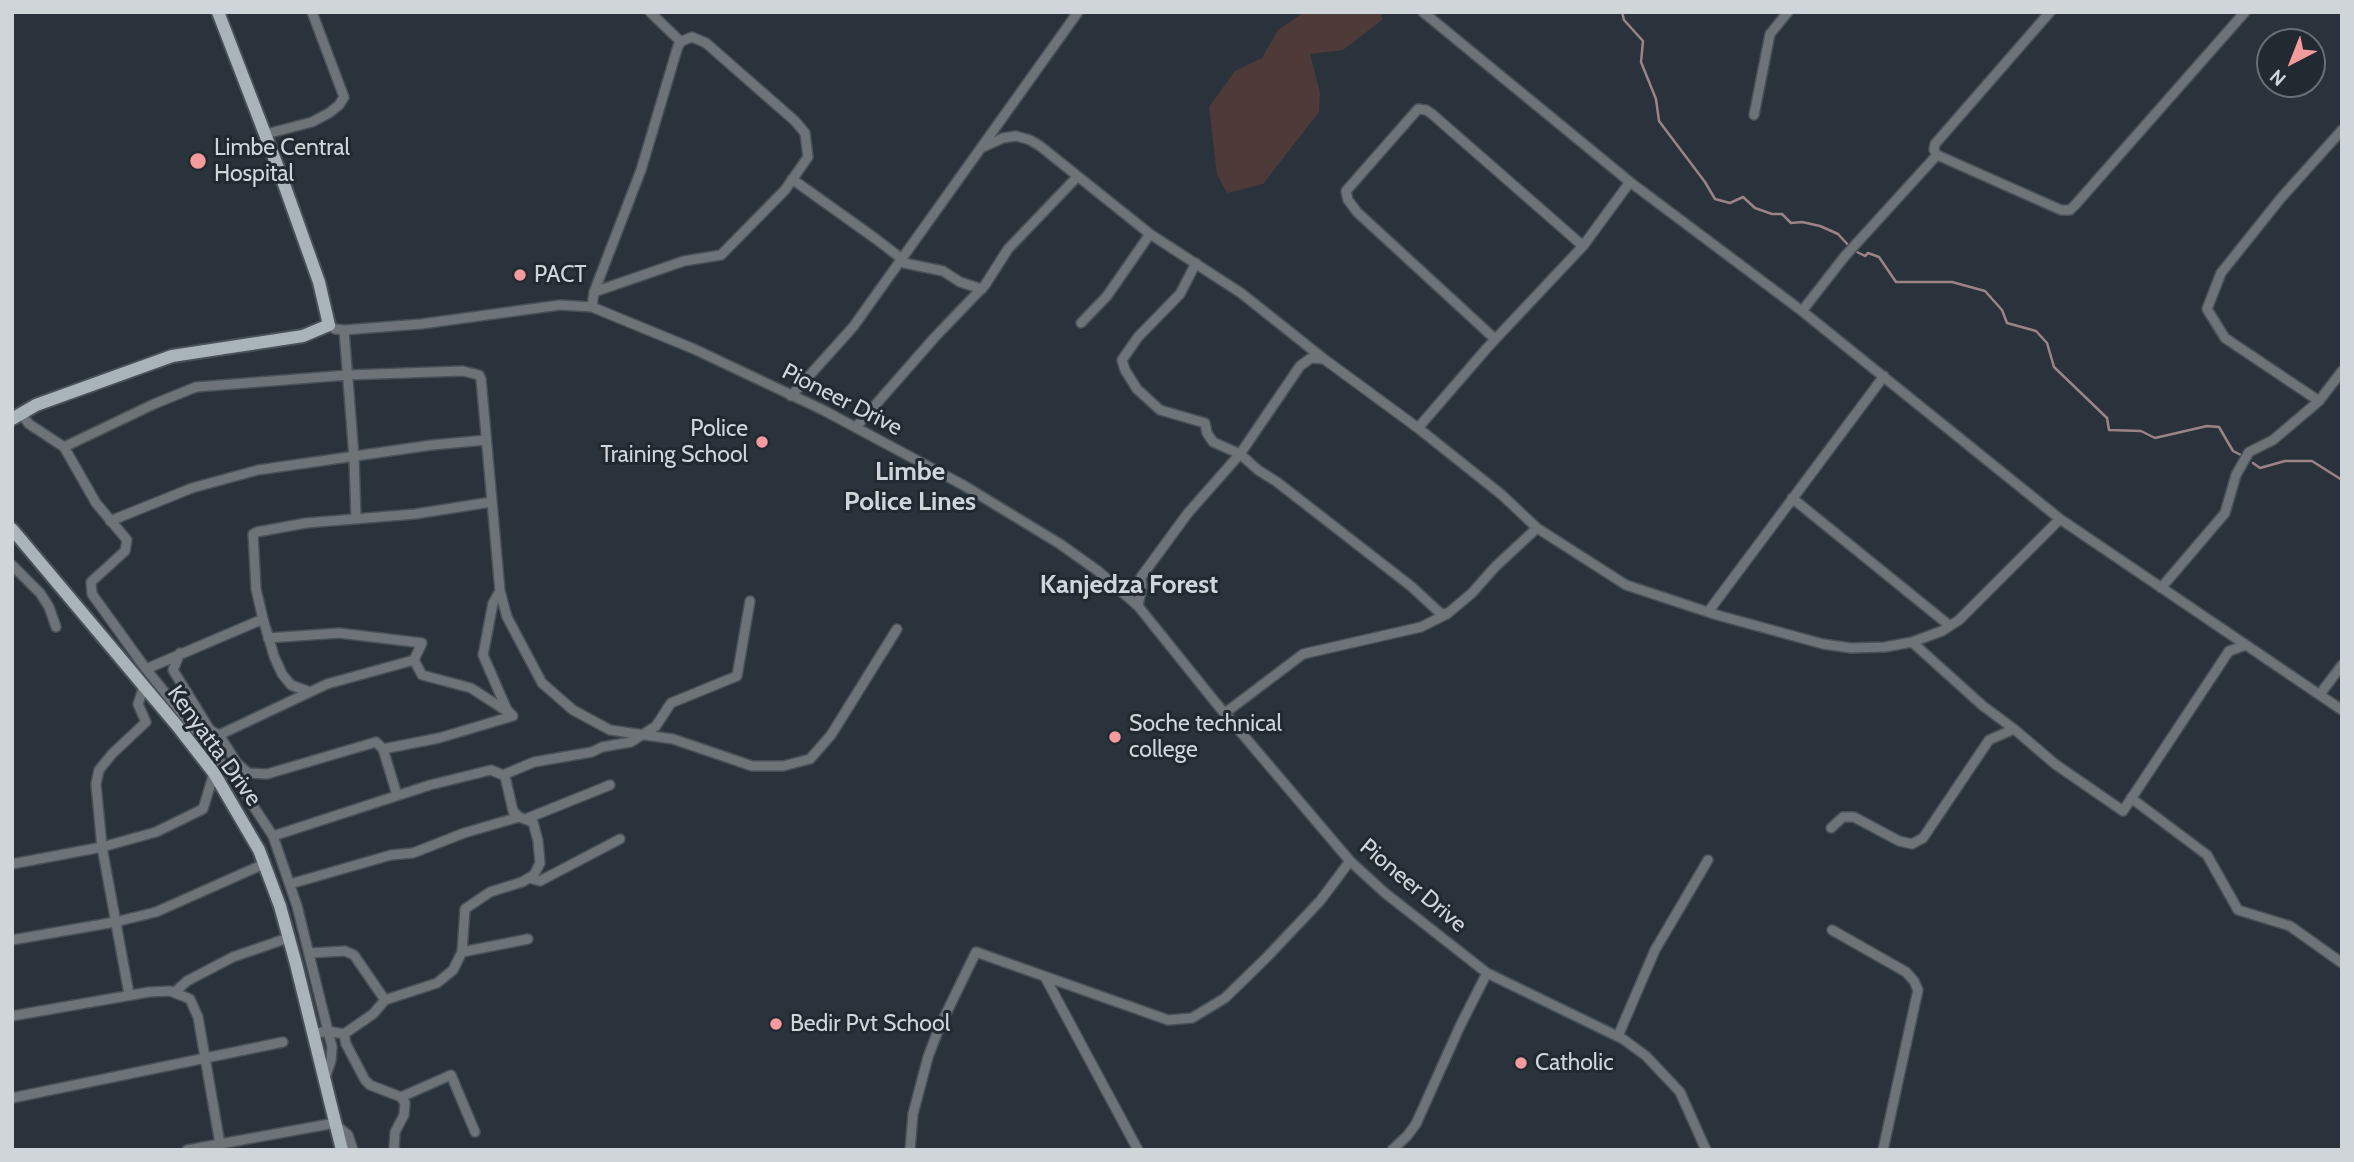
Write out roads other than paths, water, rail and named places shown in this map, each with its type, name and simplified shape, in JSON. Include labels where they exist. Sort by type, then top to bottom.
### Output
[{"type":"main road","points":[[15,414],[172,356],[303,336],[329,325],[319,282],[266,134],[218,12]]},
{"type":"main road","name":"Kenyatta Drive","points":[[12,529],[214,773],[247,828],[280,906],[342,1150]]},
{"type":"street","points":[[266,134],[312,122],[330,113],[344,97],[312,12]]},
{"type":"street","points":[[650,12],[681,42]]},
{"type":"street","points":[[791,396],[853,327],[1078,12]]},
{"type":"street","points":[[1423,12],[1630,182],[1802,311],[2060,519],[2342,710]]},
{"type":"street","points":[[1754,115],[1770,34],[1788,12]]},
{"type":"street","points":[[2050,12],[1935,144],[1934,150],[1937,155],[2061,210],[2070,210],[2245,12]]},
{"type":"street","points":[[592,307],[594,292],[641,170],[670,69],[681,42],[692,37],[706,43],[795,121],[805,133],[808,158],[785,190],[721,254],[684,261],[594,292]]},
{"type":"street","points":[[1495,339],[1357,212],[1348,200],[1346,191],[1418,109],[1432,114],[1583,246]]},
{"type":"street","points":[[2319,401],[2225,338],[2207,309],[2221,274],[2281,198],[2342,130]]},
{"type":"street","points":[[983,147],[1003,138],[1016,136],[1030,140],[1150,234],[1241,293],[1324,359],[1418,428],[1502,495],[1537,528],[1626,585],[1708,612],[1823,644],[1862,647],[1912,642],[1959,620],[2060,519]]},
{"type":"street","points":[[1802,311],[1845,256],[1937,155]]},
{"type":"street","points":[[856,427],[935,337],[982,289],[1008,249],[1077,177]]},
{"type":"street","points":[[792,179],[902,259],[904,264],[943,271],[960,282],[982,289]]},
{"type":"street","points":[[1418,428],[1495,339],[1583,246],[1630,182]]},
{"type":"street","points":[[1081,323],[1107,296],[1150,234]]},
{"type":"street","points":[[1196,263],[1180,294],[1138,337],[1122,360],[1137,390],[1160,410],[1203,422],[1213,442],[1240,454],[1412,587],[1440,613],[1447,614]]},
{"type":"street","name":"Pioneer Drive","points":[[329,325],[344,330],[421,324],[559,305],[592,307],[694,349],[856,427],[963,485],[1060,544],[1098,571],[1138,606],[1350,861],[1385,893],[1487,973],[1618,1036],[1646,1056],[1675,1085],[1696,1124],[1706,1150]]},
{"type":"street","points":[[344,330],[356,519]]},
{"type":"street","points":[[1138,606],[1141,577],[1188,513],[1240,454],[1300,366],[1311,358],[1324,359]]},
{"type":"street","points":[[64,447],[196,387],[348,375],[463,371],[474,373],[481,379],[500,591],[507,617],[542,683],[573,710],[610,730],[673,739],[752,765],[783,766],[810,759],[831,735],[897,629]]},
{"type":"street","points":[[2161,588],[2224,513],[2236,475],[2249,453],[2273,440],[2319,401],[2342,371]]},
{"type":"street","points":[[1708,612],[1884,376]]},
{"type":"street","points":[[15,414],[64,447],[96,503],[125,536],[127,548],[93,578],[90,590],[146,669],[238,782],[273,836],[310,953],[332,1047],[331,1061],[324,1082]]},
{"type":"street","points":[[110,522],[192,488],[258,470],[486,440]]},
{"type":"street","points":[[1792,498],[1950,626]]},
{"type":"street","points":[[310,692],[291,685],[282,674],[268,638],[256,589],[253,534],[306,523],[415,514],[492,502]]},
{"type":"street","points":[[1225,713],[1303,654],[1420,627],[1447,614],[1482,584],[1495,567],[1537,528]]},
{"type":"street","points":[[12,565],[40,593],[49,607],[56,627]]},
{"type":"street","points":[[500,591],[493,603],[483,655],[507,710]]},
{"type":"street","points":[[503,775],[534,762],[631,742],[656,726],[671,703],[737,676],[750,601]]},
{"type":"street","points":[[146,669],[262,620]]},
{"type":"street","points":[[268,638],[339,633],[422,643],[414,660]]},
{"type":"street","points":[[1912,642],[1983,706],[2055,764],[2123,811],[2229,651],[2246,645]]},
{"type":"street","points":[[180,653],[173,670],[209,730],[219,735],[237,763],[248,773],[267,774],[374,742],[383,749],[397,795]]},
{"type":"street","points":[[383,749],[439,738],[513,716],[471,688],[422,675],[414,660]]},
{"type":"street","points":[[219,735],[338,680],[414,660]]},
{"type":"street","points":[[2320,694],[2342,665]]},
{"type":"street","points":[[129,994],[102,847],[96,784],[99,771],[112,754],[146,722],[138,704],[144,686]]},
{"type":"street","points":[[1831,828],[1843,817],[1854,817],[1899,841],[1912,844],[1923,838],[1989,740],[2014,729]]},
{"type":"street","points":[[273,836],[397,795],[491,770],[503,775],[508,781],[513,811],[533,822],[536,828],[540,863],[534,875],[490,892],[465,909],[462,952],[453,970],[437,983],[385,1000],[373,1014],[344,1034],[327,1031],[313,1034]]},
{"type":"street","points":[[12,864],[102,847],[156,832],[203,808],[214,773]]},
{"type":"street","points":[[290,884],[391,855],[413,853],[464,833],[524,818],[610,785]]},
{"type":"street","points":[[2131,798],[2207,855],[2238,910],[2290,926],[2342,963]]},
{"type":"street","points":[[529,878],[540,881],[620,839]]},
{"type":"street","points":[[1618,1036],[1655,950],[1708,860]]},
{"type":"street","points":[[909,1150],[914,1114],[928,1057],[976,952],[1168,1020],[1192,1018],[1225,998],[1266,958],[1320,901],[1350,861]]},
{"type":"street","points":[[12,940],[156,912],[264,864]]},
{"type":"street","points":[[1832,930],[1906,972],[1918,990],[1883,1150]]},
{"type":"street","points":[[175,992],[187,981],[233,957],[288,938]]},
{"type":"street","points":[[462,952],[527,939]]},
{"type":"street","points":[[310,953],[345,951],[354,955],[385,1000]]},
{"type":"street","points":[[1392,1150],[1408,1136],[1416,1124],[1487,973]]},
{"type":"street","points":[[1045,976],[1138,1150]]},
{"type":"street","points":[[12,1016],[129,994],[170,991],[190,999],[195,1007],[206,1057],[220,1143]]},
{"type":"street","points":[[344,1034],[346,1044],[365,1080],[370,1085],[401,1097],[405,1103],[395,1132],[394,1150]]},
{"type":"street","points":[[12,1098],[283,1042]]},
{"type":"street","points":[[401,1097],[451,1075],[475,1132]]},
{"type":"street","points":[[187,1150],[335,1124],[348,1135],[353,1150]]},
{"type":"street","points":[[263,1137],[265,1150]]},
{"type":"waterway","points":[[1622,12],[1624,20],[1643,41],[1641,62],[1656,99],[1659,121],[1715,199],[1730,203],[1743,197],[1755,208],[1772,214],[1782,214],[1791,223],[1802,222],[1820,226],[1838,234],[1850,247]]},
{"type":"waterway","points":[[1855,251],[1865,256],[1868,253],[1879,257],[1896,282],[1952,282],[1985,291],[2002,310],[2007,323],[2036,331],[2047,343],[2054,367],[2107,418],[2109,430],[2141,431],[2155,438],[2207,426],[2219,427],[2233,451],[2241,455]]},
{"type":"waterway","points":[[2253,463],[2260,468],[2285,461],[2312,461],[2342,480]]},
{"type":"place","name":"Limbe Central Hospital","points":[[198,161]]},
{"type":"place","name":"PACT","points":[[520,275]]},
{"type":"place","name":"Police Training School","points":[[762,442]]},
{"type":"place","name":"Soche technical college","points":[[1115,737]]},
{"type":"place","name":"Bedir Pvt School","points":[[776,1024]]},
{"type":"place","name":"Catholic","points":[[1521,1063]]},
{"type":"district","name":"Limbe Police Lines","points":[[910,487]]},
{"type":"district","name":"Kanjedza Forest","points":[[1129,585]]}]
